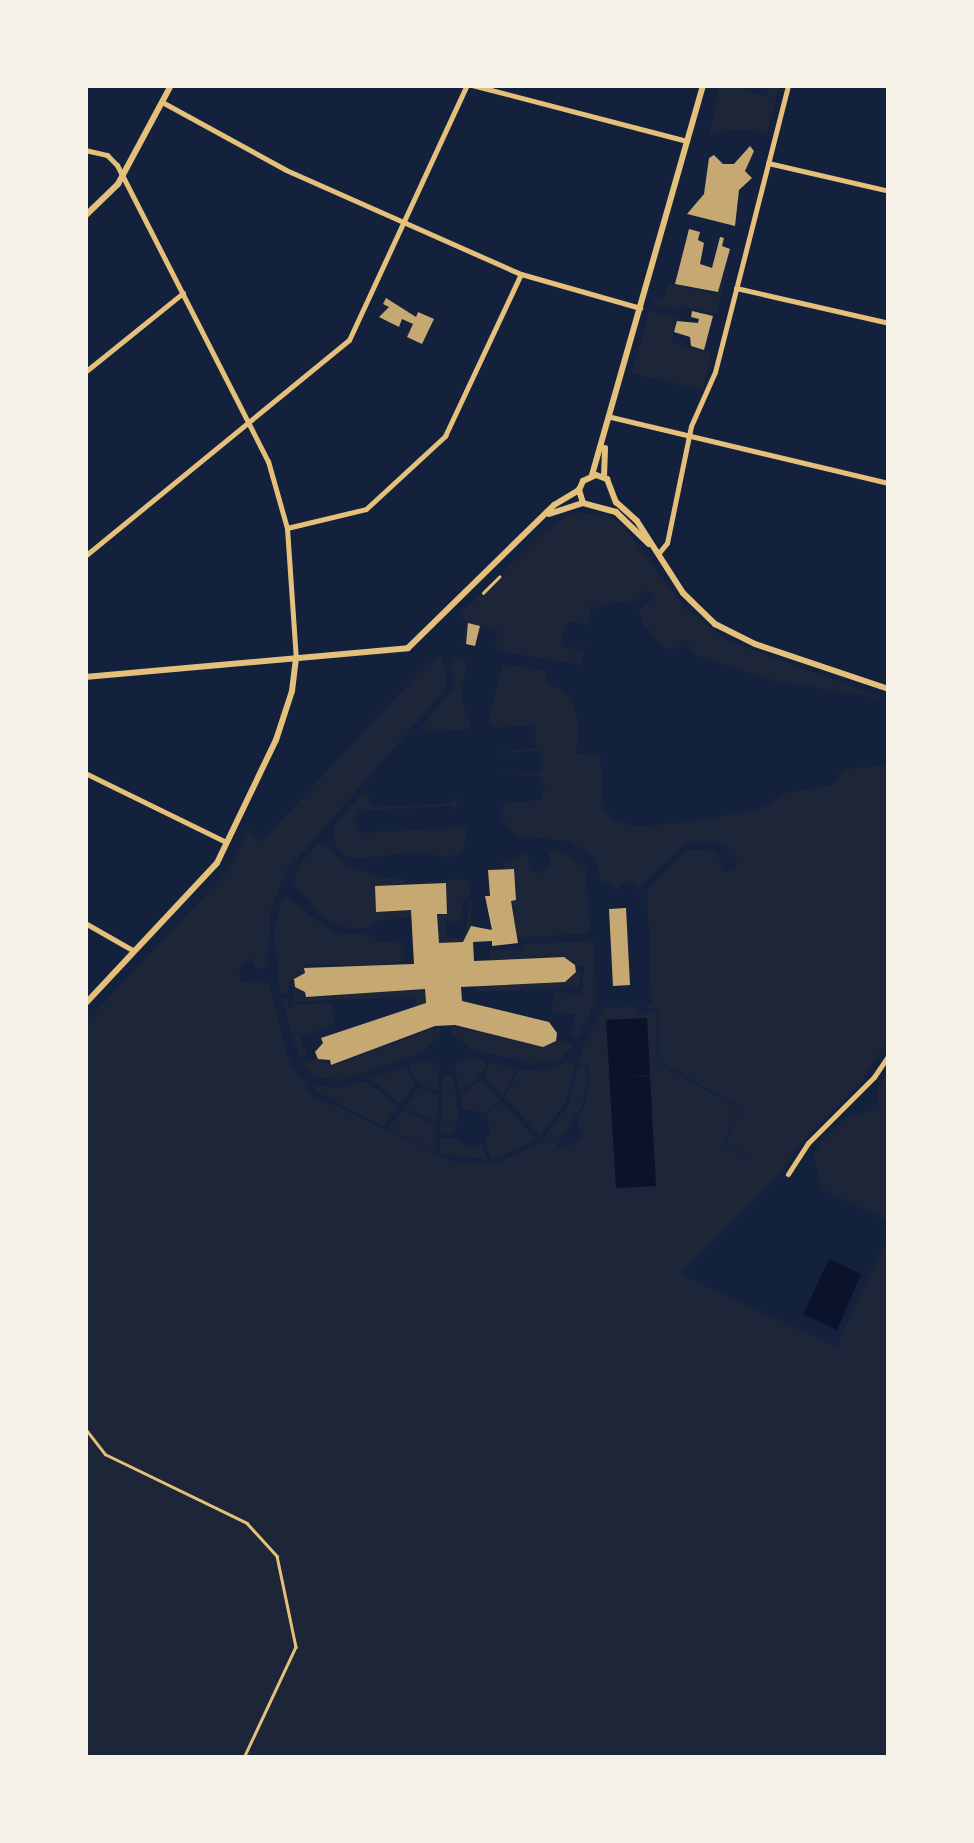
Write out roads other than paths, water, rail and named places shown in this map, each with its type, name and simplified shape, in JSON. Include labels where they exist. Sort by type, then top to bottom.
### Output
[{"type":"street","points":[[85,216],[112,192],[171,85]]},
{"type":"street","points":[[85,556],[349,340],[470,85],[688,141]]},
{"type":"street","points":[[85,677],[408,648],[544,518],[579,490],[592,476],[605,440],[703,85]]},
{"type":"street","points":[[656,556],[668,544],[688,436],[710,391],[788,85]]},
{"type":"street","points":[[162,102],[286,170],[521,274],[641,308]]},
{"type":"street","points":[[85,150],[107,154],[122,176],[268,462],[287,528],[296,659],[283,722],[229,843],[210,872],[85,1004]]},
{"type":"street","points":[[768,163],[889,191]]},
{"type":"street","points":[[287,528],[366,509],[445,436],[521,274]]},
{"type":"street","points":[[736,288],[889,324]]},
{"type":"street","points":[[85,372],[183,294]]},
{"type":"street","points":[[611,417],[889,484]]},
{"type":"street","points":[[605,440],[604,477],[613,494],[637,521],[656,556],[695,607],[725,630],[889,689]]},
{"type":"street","points":[[592,476],[604,477]]},
{"type":"street","points":[[579,490],[583,503]]},
{"type":"street","points":[[602,508],[613,494]]},
{"type":"street","points":[[544,518],[583,503],[621,516],[650,544]]},
{"type":"street","points":[[85,773],[229,843]]},
{"type":"street","points":[[85,923],[135,952]]},
{"type":"street","points":[[788,1174],[808,1143],[874,1077],[889,1055]]}]
